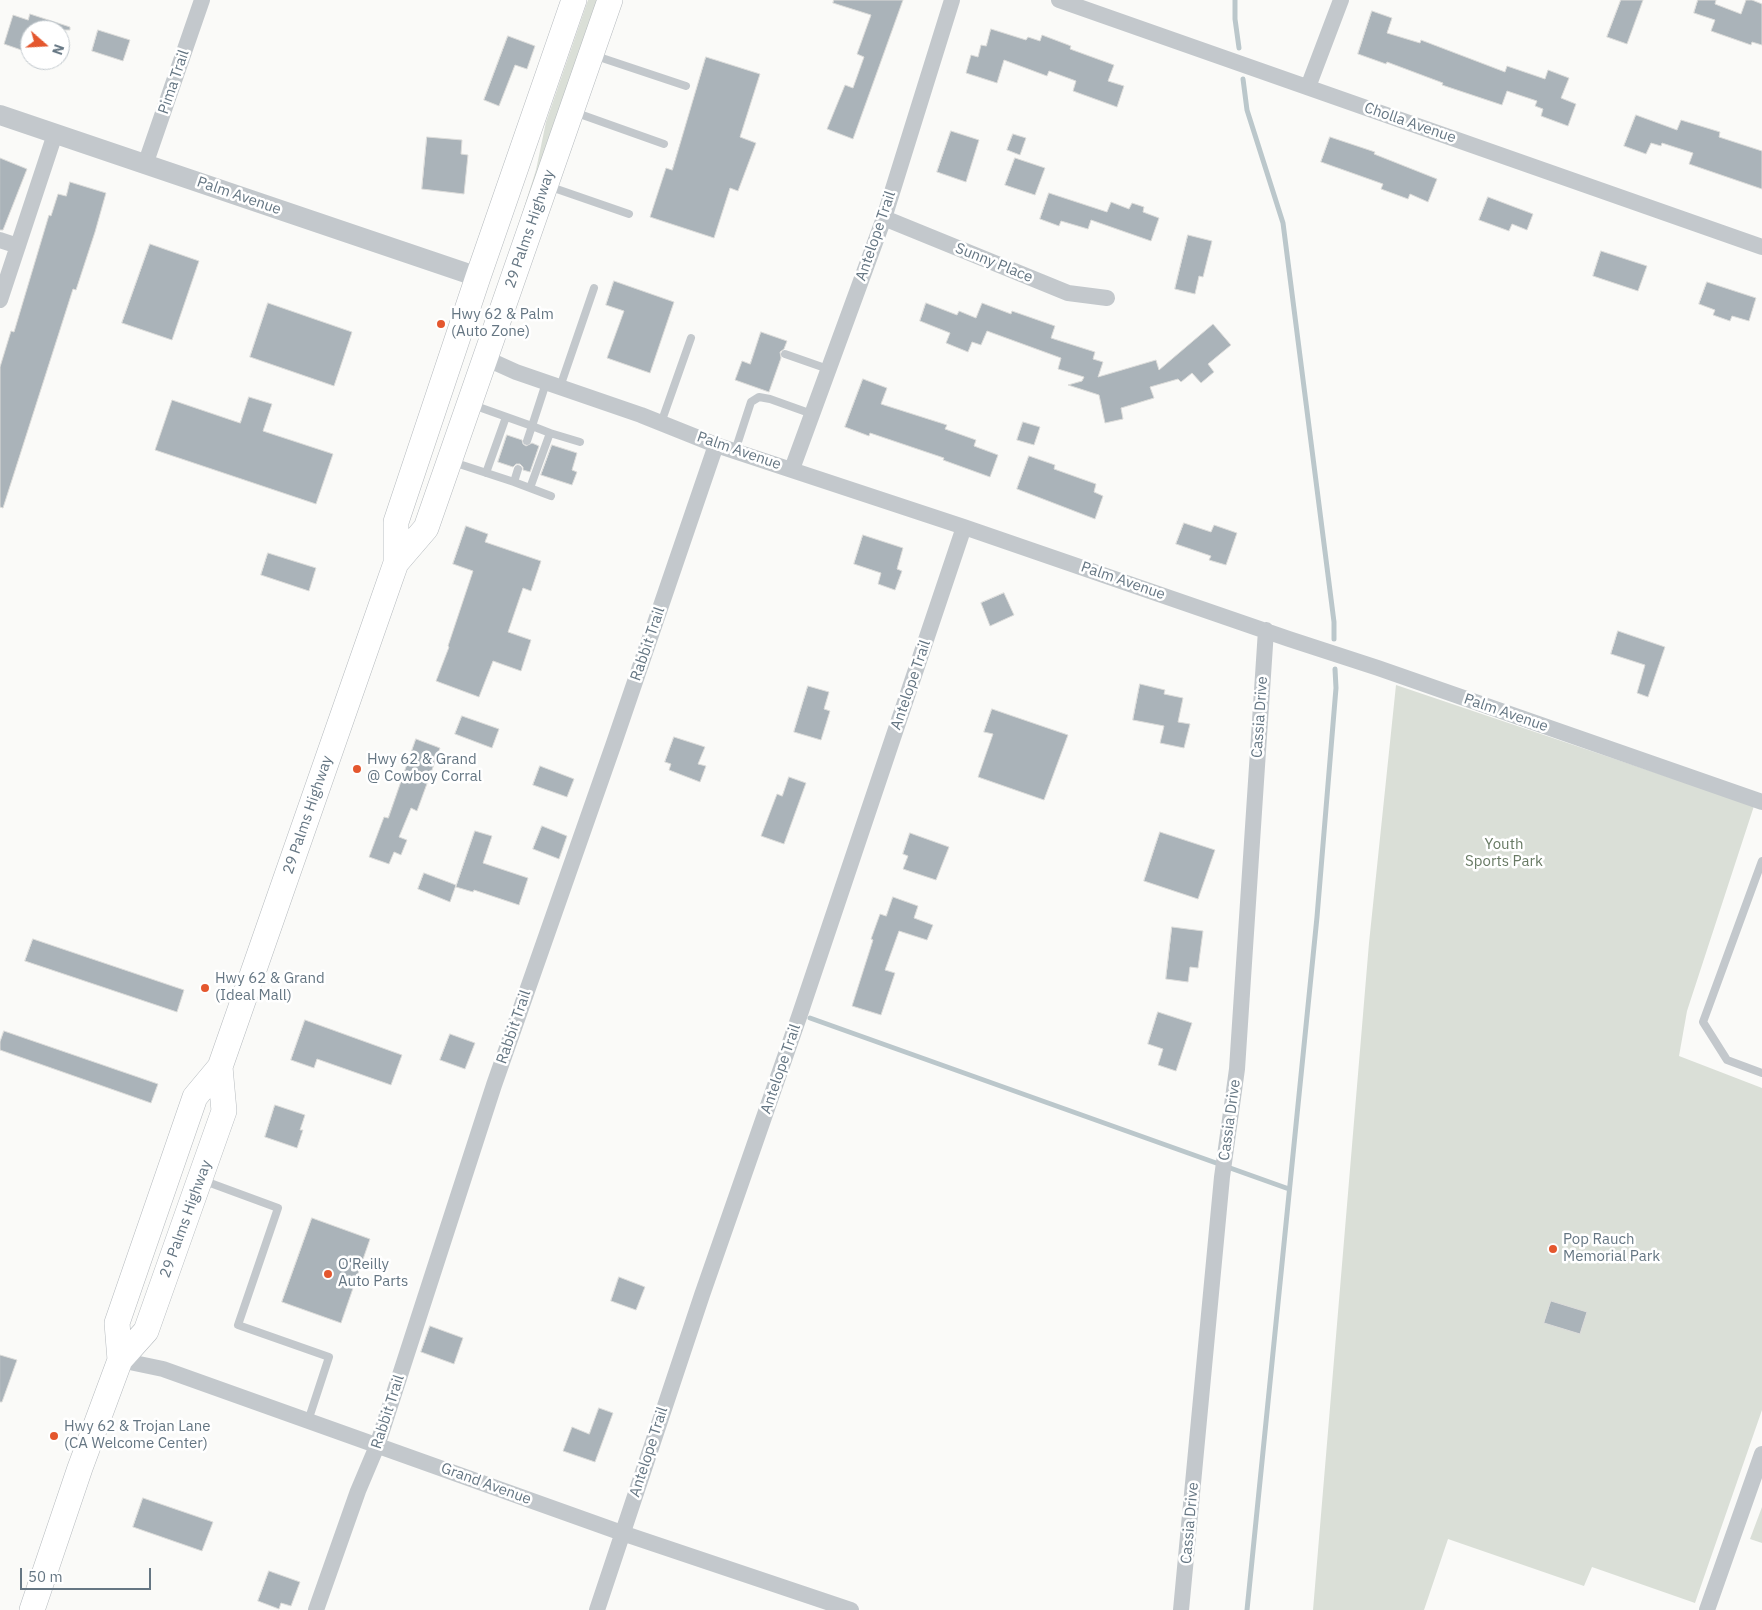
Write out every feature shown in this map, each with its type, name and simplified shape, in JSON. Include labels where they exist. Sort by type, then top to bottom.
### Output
[{"type":"main road","name":"29 Palms Highway","points":[[120,1360],[117,1323],[195,1097],[220,1067],[396,563],[396,522],[524,140],[574,0]]},
{"type":"main road","name":"29 Palms Highway","points":[[396,563],[426,528],[610,0]]},
{"type":"main road","points":[[485,358],[474,348],[496,286],[529,162],[524,140]]},
{"type":"main road","name":"29 Palms Highway","points":[[32,1610],[80,1468],[120,1360],[146,1331],[224,1112],[220,1067]]},
{"type":"street","name":"Pima Trail","points":[[146,165],[202,0]]},
{"type":"street","name":"Antelope Trail","points":[[792,469],[884,218],[952,0]]},
{"type":"street","name":"Cholla Avenue","points":[[1059,0],[1762,247]]},
{"type":"street","points":[[1308,87],[1341,0]]},
{"type":"street","name":"Palm Avenue","points":[[0,115],[478,277]]},
{"type":"street","points":[[0,300],[55,134]]},
{"type":"street","name":"Sunny Place","points":[[884,218],[1068,293],[1107,298]]},
{"type":"street","points":[[0,240],[18,246]]},
{"type":"street","name":"Palm Avenue","points":[[485,358],[516,372],[735,451],[1266,630],[1762,802]]},
{"type":"street","name":"Rabbit Trail","points":[[316,1610],[358,1491],[377,1446],[494,1085],[716,444]]},
{"type":"street","name":"Antelope Trail","points":[[597,1610],[702,1295],[800,1014],[964,527]]},
{"type":"street","name":"Cassia Drive","points":[[1181,1610],[1222,1177],[1237,1069],[1266,630]]},
{"type":"street","name":"Grand Avenue","points":[[120,1360],[163,1370],[622,1533],[852,1610]]},
{"type":"street","points":[[1707,1610],[1762,1454]]},
{"type":"lane","points":[[592,54],[686,86]]},
{"type":"lane","points":[[572,111],[664,144]]},
{"type":"lane","points":[[545,185],[629,214]]},
{"type":"lane","points":[[527,442],[532,426],[553,385],[594,288]]},
{"type":"lane","points":[[660,423],[691,338]]},
{"type":"lane","points":[[785,354],[828,369]]},
{"type":"lane","points":[[735,451],[751,402],[759,397],[812,414]]},
{"type":"lane","points":[[469,404],[580,442]]},
{"type":"lane","points":[[486,473],[506,417]]},
{"type":"lane","points":[[530,488],[550,432]]},
{"type":"lane","points":[[449,461],[551,496]]},
{"type":"lane","points":[[514,482],[518,469]]},
{"type":"lane","points":[[1762,861],[1703,1022],[1727,1060],[1762,1073]]},
{"type":"lane","points":[[200,1180],[278,1208],[238,1325],[329,1357],[308,1421]]},
{"type":"green space","points":[[588,0],[601,0],[506,264],[536,170],[546,122]]},
{"type":"green space","name":"Pop Rauch Memorial Park","points":[[1396,685],[1754,806],[1687,1011],[1679,1056],[1762,1088],[1762,1410],[1695,1603],[1592,1567],[1584,1586],[1448,1539],[1424,1610],[1313,1610],[1369,943]]},
{"type":"green space","points":[[1762,1507],[1762,1543],[1750,1539]]},
{"type":"building","points":[[834,0],[903,0],[853,139],[827,129],[845,85],[853,88],[864,57],[857,54],[871,15],[833,3]]},
{"type":"building","points":[[1621,0],[1643,0],[1627,44],[1607,37]]},
{"type":"building","points":[[1698,0],[1716,0],[1715,4],[1741,14],[1746,0],[1762,4],[1762,45],[1752,42],[1751,45],[1711,31],[1715,20],[1694,13]]},
{"type":"building","points":[[1372,11],[1392,18],[1387,33],[1420,43],[1421,40],[1505,72],[1507,66],[1545,79],[1548,70],[1569,78],[1561,98],[1576,104],[1568,126],[1541,116],[1543,109],[1535,106],[1537,101],[1507,91],[1502,105],[1442,85],[1443,83],[1387,62],[1386,64],[1358,54]]},
{"type":"building","points":[[30,14],[48,20],[28,20]]},
{"type":"building","points":[[13,15],[28,20],[20,20],[20,50],[4,44]]},
{"type":"building","points":[[991,29],[1026,40],[1028,37],[1040,41],[1042,35],[1071,46],[1070,49],[1114,65],[1108,81],[1124,86],[1117,107],[1073,91],[1076,81],[1049,71],[1047,76],[1004,60],[997,83],[966,73],[971,55],[978,57],[981,45],[986,46]]},
{"type":"building","points":[[98,30],[130,40],[123,61],[92,51]]},
{"type":"building","points":[[508,36],[535,46],[527,69],[515,65],[499,106],[484,100]]},
{"type":"building","points":[[706,57],[760,74],[740,137],[756,143],[738,191],[730,188],[714,238],[650,217],[666,168],[672,170]]},
{"type":"building","points":[[1636,115],[1677,130],[1681,120],[1720,132],[1719,137],[1762,151],[1762,189],[1689,164],[1693,153],[1662,143],[1661,146],[1651,143],[1646,154],[1624,146]]},
{"type":"building","points":[[951,131],[979,140],[966,182],[937,172]]},
{"type":"building","points":[[1013,134],[1026,138],[1020,155],[1007,150]]},
{"type":"building","points":[[427,137],[462,140],[461,154],[468,155],[464,194],[422,189]]},
{"type":"building","points":[[1330,137],[1375,152],[1374,154],[1437,179],[1428,202],[1410,194],[1408,199],[1381,189],[1383,184],[1321,162]]},
{"type":"building","points":[[0,158],[27,169],[3,230],[0,230]]},
{"type":"building","points":[[1015,158],[1045,168],[1035,195],[1005,185]]},
{"type":"building","points":[[70,182],[106,193],[95,232],[76,290],[73,289],[3,508],[0,507],[0,367],[11,331],[14,332],[49,215],[51,216],[58,194],[66,196]]},
{"type":"building","points":[[1049,193],[1107,212],[1111,202],[1129,209],[1132,203],[1144,207],[1143,212],[1159,218],[1151,241],[1091,220],[1088,229],[1061,221],[1059,226],[1040,219]]},
{"type":"building","points":[[1488,197],[1533,214],[1527,230],[1512,224],[1509,231],[1479,220]]},
{"type":"building","points":[[1188,235],[1212,241],[1203,277],[1199,276],[1195,294],[1175,289]]},
{"type":"building","points":[[150,244],[199,261],[172,340],[122,323]]},
{"type":"building","points":[[1601,251],[1647,266],[1638,291],[1593,276]]},
{"type":"building","points":[[614,281],[674,302],[650,373],[607,358],[624,311],[606,305]]},
{"type":"building","points":[[1707,282],[1756,298],[1749,321],[1732,316],[1730,321],[1713,315],[1715,310],[1699,304]]},
{"type":"building","points":[[268,303],[352,332],[334,386],[250,357]]},
{"type":"building","points":[[926,303],[957,315],[959,311],[976,318],[982,303],[1011,314],[1012,311],[1055,326],[1051,338],[1095,352],[1093,359],[1103,362],[1098,377],[1156,360],[1159,370],[1213,324],[1231,345],[1208,364],[1214,372],[1201,383],[1192,373],[1181,382],[1178,379],[1150,387],[1154,398],[1121,408],[1123,419],[1105,423],[1099,395],[1068,385],[1082,381],[1084,377],[1058,369],[1061,358],[987,331],[981,345],[972,342],[968,352],[946,343],[950,333],[920,321]]},
{"type":"building","points":[[761,332],[787,341],[784,349],[780,352],[781,358],[769,392],[735,380],[742,361],[750,364]]},
{"type":"building","points":[[863,379],[887,388],[881,404],[947,425],[945,429],[976,440],[974,446],[998,455],[990,477],[943,460],[944,458],[870,433],[869,436],[845,427]]},
{"type":"building","points":[[249,397],[272,404],[263,431],[333,454],[316,504],[155,450],[172,400],[240,423]]},
{"type":"building","points":[[1023,422],[1040,427],[1034,445],[1017,440]]},
{"type":"building","points":[[507,435],[522,440],[526,446],[532,443],[539,446],[530,472],[523,470],[520,464],[516,464],[513,467],[498,462]]},
{"type":"building","points":[[552,445],[577,453],[572,470],[577,472],[572,485],[541,475]]},
{"type":"building","points":[[1029,456],[1055,465],[1054,469],[1096,484],[1094,492],[1103,496],[1095,519],[1017,489]]},
{"type":"building","points":[[1184,523],[1211,532],[1214,525],[1237,533],[1226,565],[1209,560],[1211,556],[1176,544]]},
{"type":"building","points":[[466,526],[488,534],[485,542],[541,561],[531,591],[523,588],[508,632],[531,640],[521,671],[493,661],[479,697],[436,681],[473,571],[453,564]]},
{"type":"building","points":[[863,535],[903,548],[897,569],[902,571],[895,590],[878,584],[881,573],[854,564]]},
{"type":"building","points":[[268,553],[316,568],[309,591],[261,575]]},
{"type":"building","points":[[1004,593],[1014,615],[990,626],[981,603]]},
{"type":"building","points":[[1618,631],[1665,647],[1648,697],[1637,693],[1645,665],[1611,654]]},
{"type":"building","points":[[1140,684],[1165,690],[1164,694],[1183,698],[1178,722],[1190,724],[1184,748],[1160,743],[1164,726],[1133,720]]},
{"type":"building","points":[[808,686],[829,692],[824,709],[830,711],[821,740],[794,732]]},
{"type":"building","points":[[992,709],[1068,735],[1044,800],[978,777],[993,734],[984,732]]},
{"type":"building","points":[[462,716],[499,729],[492,748],[455,734]]},
{"type":"building","points":[[674,737],[705,747],[698,764],[706,766],[700,782],[669,770],[671,764],[665,762]]},
{"type":"building","points":[[416,739],[440,748],[417,811],[411,808],[399,837],[407,840],[401,855],[394,852],[389,864],[369,857],[384,817],[388,818]]},
{"type":"building","points":[[540,766],[574,779],[567,797],[533,785]]},
{"type":"building","points":[[789,777],[806,783],[784,844],[761,836],[777,794],[782,796]]},
{"type":"building","points":[[542,826],[567,836],[559,859],[533,849]]},
{"type":"building","points":[[475,831],[492,836],[483,863],[528,878],[519,905],[474,890],[473,892],[456,887]]},
{"type":"building","points":[[1160,832],[1215,850],[1198,899],[1144,881]]},
{"type":"building","points":[[910,833],[949,847],[936,880],[903,869],[908,856],[903,854]]},
{"type":"building","points":[[424,873],[456,885],[450,902],[418,889]]},
{"type":"building","points":[[893,897],[918,906],[914,918],[933,925],[927,940],[899,931],[885,970],[895,973],[881,1015],[852,1006],[880,914],[886,916]]},
{"type":"building","points":[[1172,927],[1203,931],[1198,968],[1190,967],[1188,982],[1166,979]]},
{"type":"building","points":[[33,939],[184,990],[177,1012],[25,961]]},
{"type":"building","points":[[1158,1012],[1192,1023],[1176,1071],[1158,1065],[1163,1049],[1148,1044]]},
{"type":"building","points":[[305,1020],[402,1055],[391,1085],[317,1059],[314,1068],[291,1060]]},
{"type":"building","points":[[4,1031],[158,1084],[151,1103],[0,1050],[0,1042]]},
{"type":"building","points":[[450,1034],[475,1043],[465,1069],[440,1060]]},
{"type":"building","points":[[275,1105],[305,1115],[300,1130],[303,1130],[297,1148],[265,1137]]},
{"type":"building","points":[[312,1218],[370,1239],[341,1323],[282,1302]]},
{"type":"building","points":[[619,1277],[645,1287],[636,1310],[611,1301]]},
{"type":"building","points":[[1551,1301],[1587,1312],[1580,1334],[1544,1323]]},
{"type":"building","points":[[430,1326],[463,1338],[454,1364],[421,1352]]},
{"type":"building","points":[[0,1355],[17,1360],[2,1402],[0,1402]]},
{"type":"building","points":[[599,1408],[613,1413],[595,1462],[563,1451],[572,1427],[589,1434]]},
{"type":"building","points":[[143,1498],[213,1522],[202,1551],[133,1527]]},
{"type":"building","points":[[269,1571],[300,1582],[291,1606],[281,1603],[279,1609],[258,1601]]},
{"type":"waterway","points":[[1235,0],[1235,19],[1239,48]]},
{"type":"waterway","points":[[1243,79],[1247,110],[1283,223],[1334,622],[1334,639]]},
{"type":"waterway","points":[[1247,1610],[1317,917],[1336,688],[1335,669]]},
{"type":"waterway","points":[[810,1018],[1289,1189]]},
{"type":"place","name":"Hwy 62 & Palm (Auto Zone)","points":[[441,324]]},
{"type":"place","name":"Hwy 62 & Grand @ Cowboy Corral","points":[[357,769]]},
{"type":"place","name":"Hwy 62 & Grand (Ideal Mall)","points":[[205,988]]},
{"type":"place","name":"Pop Rauch Memorial Park","points":[[1553,1249]]},
{"type":"place","name":"O'Reilly Auto Parts","points":[[328,1274]]},
{"type":"place","name":"Hwy 62 & Trojan Lane (CA Welcome Center)","points":[[54,1436]]},
{"type":"park label","name":"Youth Sports Park","points":[[1504,854]]}]
